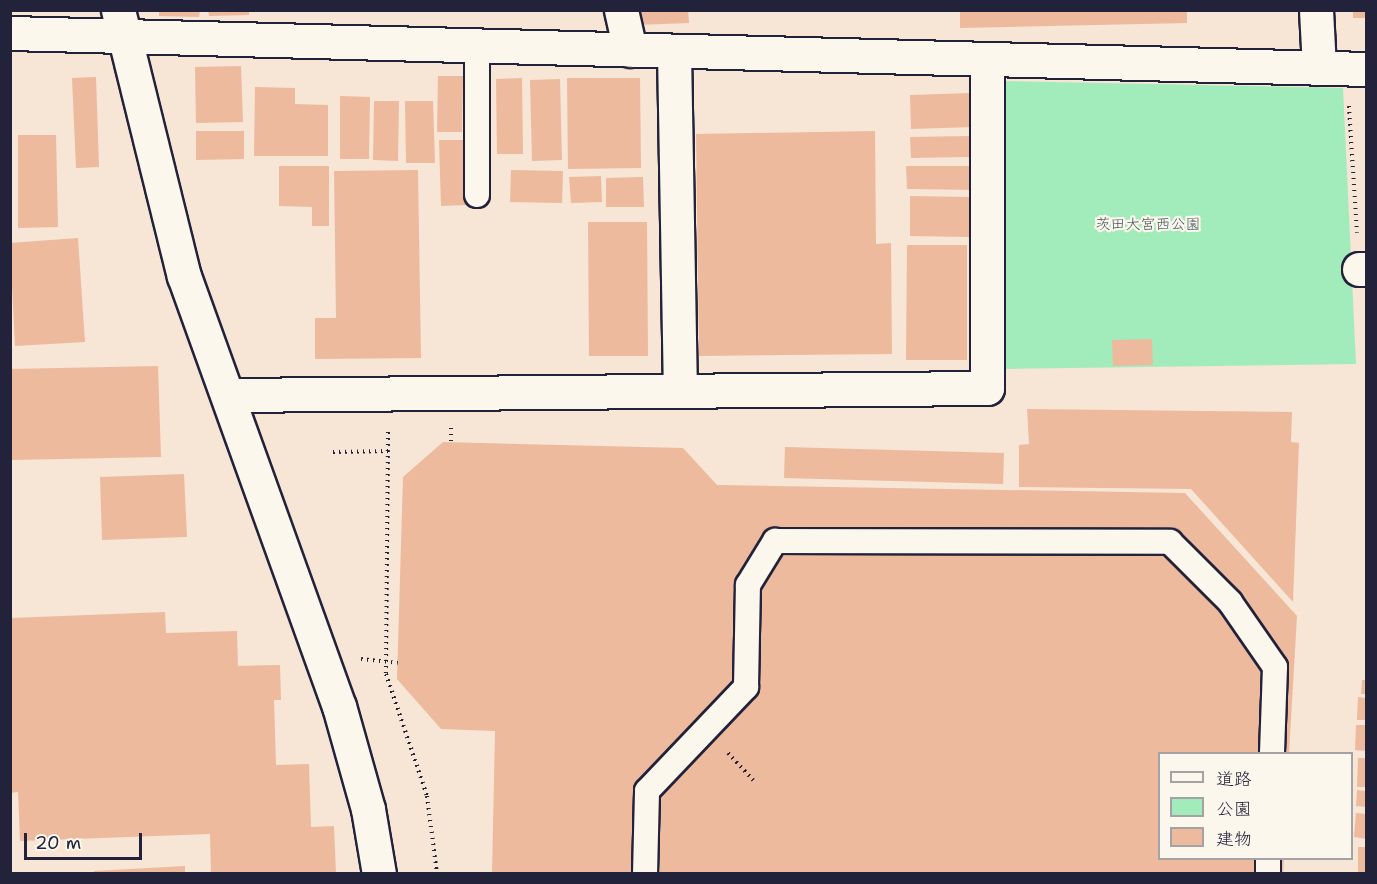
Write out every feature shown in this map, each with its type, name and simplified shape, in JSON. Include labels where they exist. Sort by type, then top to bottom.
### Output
[{"type":"street","points":[[621,10],[630,50]]},
{"type":"street","points":[[10,33],[120,24],[477,46],[1344,69],[1316,10]]},
{"type":"street","points":[[120,24],[184,276],[229,395],[339,706],[368,809],[379,873]]},
{"type":"street","points":[[674,51],[680,390]]},
{"type":"street","points":[[229,395],[987,388],[987,60]]},
{"type":"lane","points":[[477,46],[477,195]]},
{"type":"lane","points":[[645,873],[646,792],[746,687],[748,585],[775,541],[1170,542],[1230,602],[1275,667],[1272,752]]},
{"type":"path","points":[[1344,69],[1363,269]]},
{"type":"path","points":[[333,452],[388,451]]},
{"type":"path","points":[[388,465],[389,572],[386,674],[427,796],[437,873]]},
{"type":"path","points":[[354,658],[398,663]]},
{"type":"path","points":[[728,752],[753,780]]},
{"type":"green space","name":"茨田大宮西公園","points":[[1002,81],[1343,88],[1356,364],[1006,369]]},
{"type":"building","points":[[159,10],[200,10],[199,17],[159,16]]},
{"type":"building","points":[[208,10],[249,10],[249,15],[209,16]]},
{"type":"building","points":[[636,10],[688,10],[689,23],[637,25]]},
{"type":"building","points":[[960,10],[1187,10],[1187,23],[960,28]]},
{"type":"building","points":[[1353,10],[1366,10],[1366,18],[1353,18]]},
{"type":"building","points":[[241,66],[243,122],[196,123],[195,67]]},
{"type":"building","points":[[438,76],[463,76],[462,132],[437,132]]},
{"type":"building","points":[[96,77],[99,167],[76,168],[72,78]]},
{"type":"building","points":[[522,78],[523,154],[497,154],[496,79]]},
{"type":"building","points":[[567,78],[640,78],[641,168],[568,169]]},
{"type":"building","points":[[560,79],[562,160],[532,161],[530,80]]},
{"type":"building","points":[[255,87],[295,88],[295,104],[328,105],[328,156],[254,156]]},
{"type":"building","points":[[973,93],[974,127],[911,129],[910,95]]},
{"type":"building","points":[[340,96],[370,97],[369,159],[340,159]]},
{"type":"building","points":[[374,101],[399,101],[398,161],[373,160]]},
{"type":"building","points":[[405,101],[433,101],[435,163],[406,163]]},
{"type":"building","points":[[196,131],[244,131],[244,159],[196,160]]},
{"type":"building","points":[[875,131],[876,244],[891,243],[892,354],[699,356],[696,134]]},
{"type":"building","points":[[18,135],[56,135],[58,227],[18,228]]},
{"type":"building","points":[[970,136],[969,157],[911,158],[910,137]]},
{"type":"building","points":[[439,140],[464,140],[466,205],[441,206]]},
{"type":"building","points":[[279,166],[329,166],[329,226],[312,226],[312,207],[279,206]]},
{"type":"building","points":[[906,166],[977,166],[977,190],[907,189]]},
{"type":"building","points":[[418,170],[421,358],[315,359],[315,318],[336,318],[334,171]]},
{"type":"building","points":[[511,170],[563,171],[562,203],[510,202]]},
{"type":"building","points":[[601,176],[602,202],[571,203],[569,177]]},
{"type":"building","points":[[643,177],[644,207],[606,207],[606,178]]},
{"type":"building","points":[[910,196],[970,197],[970,237],[910,236]]},
{"type":"building","points":[[588,222],[647,222],[648,356],[589,356]]},
{"type":"building","points":[[78,238],[85,342],[15,346],[10,243]]},
{"type":"building","points":[[907,245],[967,245],[967,360],[906,360]]},
{"type":"building","points":[[1152,339],[1153,365],[1113,366],[1112,340]]},
{"type":"building","points":[[158,366],[161,457],[10,460],[10,369]]},
{"type":"building","points":[[1027,409],[1292,412],[1291,442],[1299,443],[1293,602],[1191,489],[1019,487],[1019,445],[1029,444]]},
{"type":"building","points":[[443,442],[683,448],[717,485],[1185,493],[1297,616],[1289,752],[1158,752],[1158,860],[1284,860],[1283,874],[492,874],[495,731],[441,729],[397,679],[403,477]]},
{"type":"building","points":[[785,447],[1004,453],[1003,484],[784,478]]},
{"type":"building","points":[[184,474],[187,537],[102,540],[100,477]]},
{"type":"building","points":[[165,612],[166,633],[237,631],[238,666],[280,665],[281,700],[274,700],[276,765],[309,764],[311,827],[334,826],[336,874],[211,874],[210,834],[20,841],[18,792],[10,793],[10,618]]},
{"type":"building","points":[[1362,680],[1366,680],[1366,694],[1361,694]]},
{"type":"building","points":[[1358,697],[1366,698],[1366,720],[1357,720]]},
{"type":"building","points":[[1356,725],[1366,725],[1366,751],[1355,750]]},
{"type":"building","points":[[1358,758],[1366,758],[1366,787],[1357,787]]},
{"type":"building","points":[[1357,790],[1366,791],[1366,807],[1356,806]]},
{"type":"building","points":[[1356,813],[1366,814],[1366,839],[1354,837]]},
{"type":"building","points":[[1358,847],[1366,847],[1366,874],[1358,874]]},
{"type":"building","points":[[185,866],[185,874],[94,874],[94,871]]}]
